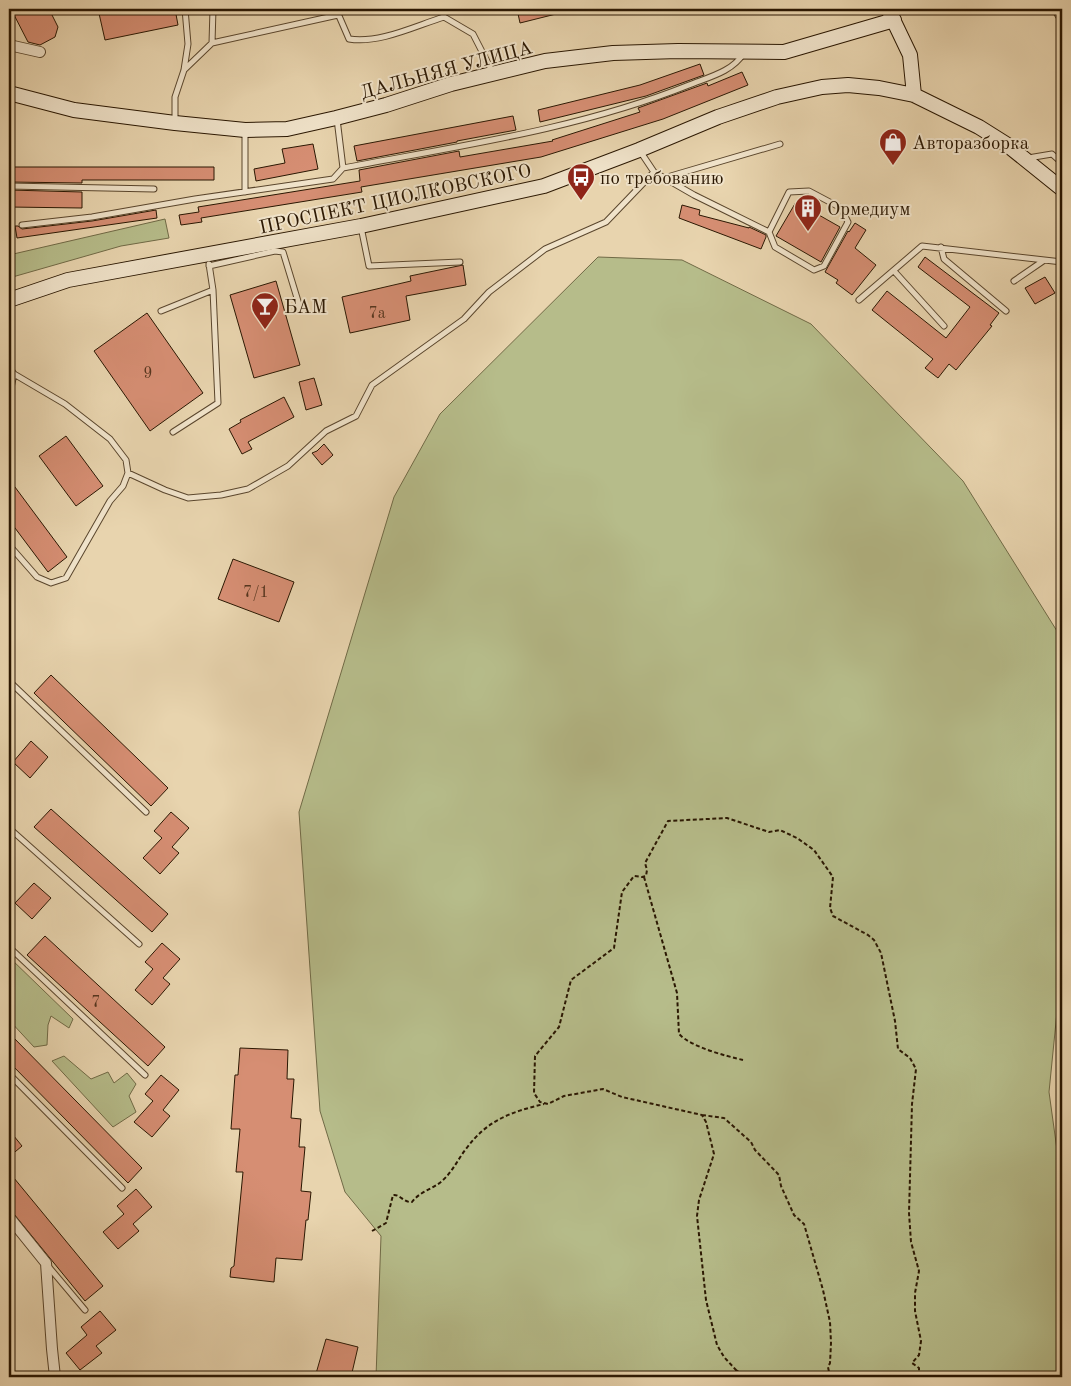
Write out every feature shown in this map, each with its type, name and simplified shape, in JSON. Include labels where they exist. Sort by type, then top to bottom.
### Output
[{"type":"main road","name":"ДАЛЬНЯЯ УЛИЦА","points":[[9,93],[74,110],[175,124],[245,130],[287,129],[336,118],[451,84],[545,61],[612,53],[784,52],[891,15]]},
{"type":"main road","points":[[891,15],[910,55],[914,95],[979,127],[1006,144],[1062,189]]},
{"type":"main road","name":"ПРОСПЕКТ ЦИОЛКОВСКОГО","points":[[9,300],[68,280],[208,260],[544,186],[639,150],[718,117],[778,97],[822,86],[848,85],[878,88],[914,95]]},
{"type":"street","points":[[9,45],[40,52]]},
{"type":"street","points":[[9,1217],[46,1264],[55,1377]]},
{"type":"lane","points":[[175,124],[175,97],[184,70],[188,44],[185,9]]},
{"type":"lane","points":[[212,43],[213,9]]},
{"type":"lane","points":[[443,9],[444,17]]},
{"type":"lane","points":[[1054,9],[1062,22]]},
{"type":"lane","points":[[184,70],[212,43],[337,12],[349,39],[362,41],[375,39],[444,17],[472,34],[493,74]]},
{"type":"lane","points":[[22,225],[92,217],[195,198],[333,178],[343,168],[536,131],[654,99],[727,70],[738,61],[745,51]]},
{"type":"lane","points":[[336,118],[343,168]]},
{"type":"lane","points":[[245,130],[245,192]]},
{"type":"lane","points":[[664,178],[780,144]]},
{"type":"lane","points":[[639,150],[654,172],[769,232],[775,247],[814,270],[824,266],[848,222],[841,208],[809,192],[789,192],[769,232]]},
{"type":"lane","points":[[1025,159],[1052,154],[1062,163]]},
{"type":"lane","points":[[128,473],[188,498],[221,495],[248,489],[288,466],[326,431],[356,416],[372,385],[464,319],[488,292],[545,249],[606,222],[654,172]]},
{"type":"lane","points":[[9,186],[154,189]]},
{"type":"lane","points":[[361,226],[369,266],[460,262]]},
{"type":"lane","points":[[859,300],[922,246],[1062,262]]},
{"type":"lane","points":[[941,247],[944,259],[1006,311]]},
{"type":"lane","points":[[172,432],[218,404],[213,290],[208,260],[275,251],[283,252],[301,311]]},
{"type":"lane","points":[[1014,281],[1044,260]]},
{"type":"lane","points":[[894,271],[944,326]]},
{"type":"lane","points":[[161,311],[213,290]]},
{"type":"lane","points":[[9,367],[14,374],[65,404],[110,439],[126,460],[128,473],[123,486],[110,502],[66,578],[51,583],[37,577],[9,545]]},
{"type":"lane","points":[[9,397],[14,374]]},
{"type":"lane","points":[[9,681],[146,812]]},
{"type":"lane","points":[[9,828],[139,944]]},
{"type":"lane","points":[[9,946],[146,1075]]},
{"type":"lane","points":[[9,1074],[122,1188]]},
{"type":"lane","points":[[46,1264],[85,1310]]},
{"type":"path","points":[[744,1060],[710,1051],[689,1042],[679,1034],[677,993],[644,877],[647,870],[645,863],[668,821],[727,818],[769,832],[780,830],[797,838],[814,850],[825,863],[833,878],[830,908],[833,916],[868,935],[881,953],[893,1011],[898,1049],[910,1058],[916,1070],[912,1104],[908,1214],[911,1242],[919,1271],[915,1292],[915,1311],[921,1341],[919,1355],[912,1363],[920,1368],[919,1377]]},
{"type":"path","points":[[544,1104],[536,1098],[534,1093],[535,1056],[559,1027],[571,980],[614,948],[622,892],[634,876],[644,877]]},
{"type":"path","points":[[372,1231],[386,1223],[393,1195],[412,1202],[418,1195],[443,1181],[470,1143],[494,1121],[514,1111],[548,1104],[564,1096],[603,1089],[622,1097],[724,1118],[751,1142],[755,1150],[779,1175],[781,1186],[794,1215],[804,1224],[830,1322],[831,1342],[830,1363],[828,1367],[830,1377]]},
{"type":"path","points":[[702,1114],[706,1122],[714,1154],[699,1200],[697,1216],[706,1300],[717,1345],[724,1357],[736,1370],[746,1377]]},
{"type":"path","points":[[736,1370],[738,1377]]},
{"type":"green space","points":[[165,219],[169,238],[121,246],[9,278],[9,255]]},
{"type":"green space","points":[[598,257],[682,260],[811,324],[963,481],[1062,639],[1062,962],[1049,1092],[1062,1186],[1062,1377],[376,1377],[381,1236],[345,1192],[320,1111],[299,812],[394,497],[440,414]]},
{"type":"green space","points":[[9,957],[73,1019],[69,1028],[51,1016],[48,1025],[47,1045],[34,1047],[9,1020]]},
{"type":"green space","points":[[64,1056],[91,1079],[108,1072],[114,1083],[127,1073],[136,1084],[129,1096],[136,1112],[113,1127],[52,1061]]},
{"type":"building","points":[[11,9],[49,9],[58,27],[55,37],[40,45],[28,42]]},
{"type":"building","points":[[98,9],[175,9],[178,25],[105,40]]},
{"type":"building","points":[[517,9],[564,9],[564,12],[520,23]]},
{"type":"building","points":[[700,64],[704,75],[646,96],[540,122],[538,110],[640,85]]},
{"type":"building","points":[[742,72],[748,85],[663,119],[541,157],[361,187],[362,192],[201,218],[202,222],[181,225],[179,215],[199,212],[198,207],[360,181],[359,170],[459,151],[460,157],[553,141],[640,112],[638,108],[707,83],[708,86]]},
{"type":"building","points":[[513,116],[516,130],[357,161],[354,146]]},
{"type":"building","points":[[313,144],[318,169],[256,181],[254,169],[285,163],[282,149]]},
{"type":"building","points":[[9,167],[214,167],[214,180],[82,180],[82,183],[9,182]]},
{"type":"building","points":[[9,190],[82,192],[82,208],[9,207]]},
{"type":"building","name":"Ормедиум","points":[[796,202],[840,227],[821,262],[776,236]]},
{"type":"building","points":[[682,205],[700,210],[699,215],[749,227],[766,235],[761,249],[679,218]]},
{"type":"building","points":[[156,210],[157,218],[17,238],[15,226],[22,229],[92,221]]},
{"type":"building","points":[[855,223],[866,230],[855,248],[876,265],[852,295],[836,283],[838,280],[825,272],[848,231]]},
{"type":"building","points":[[925,257],[999,313],[990,325],[992,326],[956,370],[949,364],[938,378],[925,368],[933,359],[872,310],[887,291],[946,338],[970,307],[918,267]]},
{"type":"building","points":[[463,265],[466,285],[406,296],[410,320],[350,333],[342,297],[411,281],[410,276]]},
{"type":"building","points":[[1045,277],[1055,293],[1035,304],[1025,288]]},
{"type":"building","name":"БАМ","points":[[276,281],[300,365],[254,378],[230,295]]},
{"type":"building","points":[[147,313],[203,393],[150,431],[94,351]]},
{"type":"building","points":[[314,378],[322,405],[306,410],[299,382]]},
{"type":"building","points":[[284,397],[294,417],[248,442],[252,449],[242,454],[229,429],[241,422],[240,420]]},
{"type":"building","points":[[66,436],[103,486],[76,506],[39,456]]},
{"type":"building","points":[[324,444],[333,455],[322,465],[312,453]]},
{"type":"building","points":[[9,479],[67,557],[48,572],[9,520]]},
{"type":"building","points":[[233,559],[294,582],[279,622],[218,599]]},
{"type":"building","points":[[51,675],[168,788],[151,806],[34,693]]},
{"type":"building","points":[[31,741],[48,757],[30,778],[13,762]]},
{"type":"building","points":[[51,809],[168,914],[152,932],[34,827]]},
{"type":"building","points":[[171,812],[189,828],[172,847],[179,853],[160,874],[143,858],[162,838],[154,831]]},
{"type":"building","points":[[34,883],[51,898],[32,919],[15,903]]},
{"type":"building","points":[[45,936],[165,1047],[148,1066],[27,955]]},
{"type":"building","points":[[162,943],[180,959],[163,978],[170,984],[152,1005],[135,990],[153,969],[145,962]]},
{"type":"building","points":[[9,1033],[142,1168],[128,1183],[9,1062]]},
{"type":"building","points":[[240,1048],[288,1050],[287,1079],[294,1079],[291,1118],[301,1119],[299,1147],[305,1147],[301,1191],[311,1192],[302,1260],[276,1258],[274,1282],[230,1277],[231,1268],[234,1266],[243,1172],[236,1172],[240,1129],[231,1129],[235,1075],[238,1075]]},
{"type":"building","points":[[161,1075],[179,1090],[163,1110],[170,1116],[152,1137],[134,1122],[153,1101],[145,1094]]},
{"type":"building","points":[[9,1130],[22,1146],[9,1157]]},
{"type":"building","points":[[9,1172],[103,1286],[85,1301],[9,1208]]},
{"type":"building","points":[[136,1189],[152,1207],[133,1224],[139,1231],[118,1249],[103,1232],[124,1214],[117,1206]]},
{"type":"building","points":[[100,1311],[116,1330],[96,1346],[102,1353],[80,1370],[66,1353],[87,1335],[81,1327]]},
{"type":"building","points":[[326,1339],[358,1347],[351,1377],[315,1377]]},
{"type":"place","name":"Авторазборка","points":[[893,166]]},
{"type":"place","name":"по требованию","points":[[581,201]]},
{"type":"place","name":"Ормедиум","points":[[808,232]]},
{"type":"place","name":"БАМ","points":[[265,330]]}]
